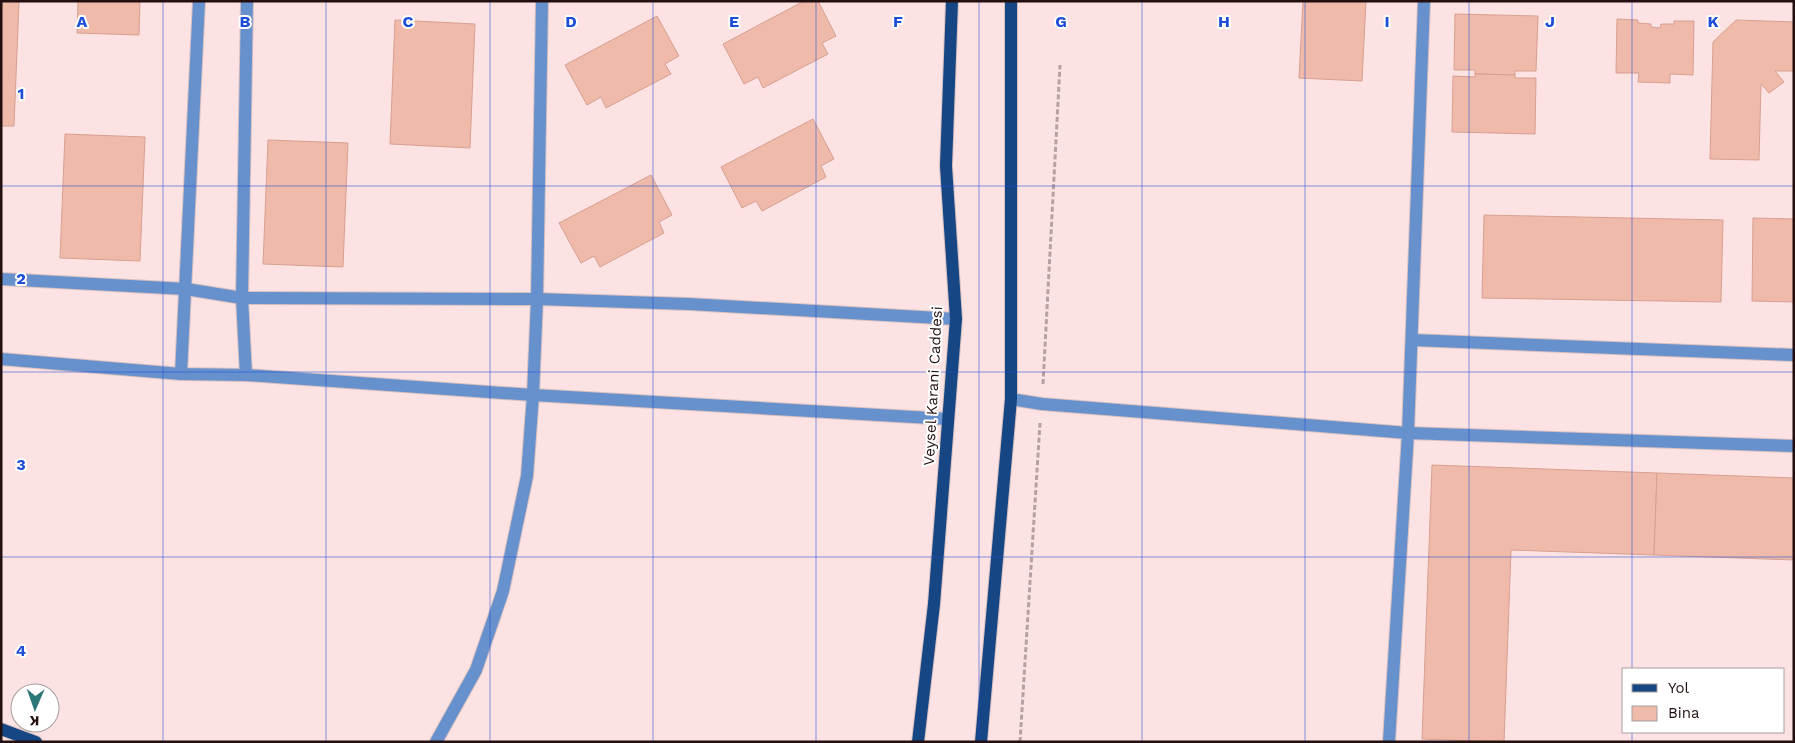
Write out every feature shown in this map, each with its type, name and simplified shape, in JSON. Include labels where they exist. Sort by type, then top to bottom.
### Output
[{"type":"main road","name":"Veysel Karani Caddesi","points":[[918,742],[934,604],[956,319],[946,166],[952,1]]},
{"type":"main road","points":[[981,742],[1011,399],[1011,1]]},
{"type":"main road","points":[[1,730],[36,742]]},
{"type":"street","points":[[181,374],[199,1]]},
{"type":"street","points":[[246,375],[242,298],[247,1]]},
{"type":"street","points":[[436,742],[476,670],[503,591],[527,476],[537,299],[542,1]]},
{"type":"street","points":[[1389,742],[1408,434],[1424,1]]},
{"type":"street","points":[[1,279],[186,289],[242,298],[537,299],[689,304],[956,319]]},
{"type":"street","points":[[1412,340],[1794,355]]},
{"type":"street","points":[[1,359],[181,374],[246,375],[533,395],[948,419]]},
{"type":"street","points":[[1011,399],[1042,404],[1408,434],[1794,446]]},
{"type":"building","points":[[1,1],[19,2],[14,126],[1,126]]},
{"type":"building","points":[[78,1],[140,1],[139,35],[77,33]]},
{"type":"building","points":[[804,1],[818,1],[836,36],[822,43],[828,54],[763,88],[758,77],[744,84],[723,44]]},
{"type":"building","points":[[1303,1],[1366,1],[1362,81],[1299,78]]},
{"type":"building","points":[[1455,14],[1538,16],[1536,71],[1515,71],[1515,75],[1475,74],[1475,70],[1454,70]]},
{"type":"building","points":[[657,16],[679,56],[665,64],[671,74],[606,108],[601,97],[587,105],[565,65]]},
{"type":"building","points":[[1617,19],[1638,20],[1638,23],[1651,24],[1651,27],[1660,28],[1661,24],[1674,24],[1674,21],[1694,21],[1693,75],[1670,74],[1670,83],[1638,82],[1639,73],[1616,73]]},
{"type":"building","points":[[395,20],[475,24],[470,148],[390,144]]},
{"type":"building","points":[[1736,20],[1794,22],[1794,71],[1775,71],[1784,82],[1769,93],[1761,84],[1759,160],[1710,159],[1713,42]]},
{"type":"building","points":[[1475,74],[1515,75],[1515,78],[1536,78],[1535,134],[1452,132],[1453,76],[1475,77]]},
{"type":"building","points":[[813,119],[834,159],[821,166],[826,177],[762,211],[756,201],[742,208],[721,167]]},
{"type":"building","points":[[65,134],[145,137],[140,261],[60,258]]},
{"type":"building","points":[[268,140],[348,143],[343,267],[263,264]]},
{"type":"building","points":[[651,175],[672,215],[659,222],[664,233],[600,267],[594,256],[581,263],[559,223]]},
{"type":"building","points":[[1484,215],[1723,220],[1721,302],[1482,298]]},
{"type":"building","points":[[1753,218],[1794,219],[1794,302],[1752,301]]},
{"type":"building","points":[[1432,465],[1657,473],[1654,555],[1511,550],[1504,742],[1422,739]]},
{"type":"building","points":[[1657,473],[1794,478],[1794,560],[1654,555]]}]
